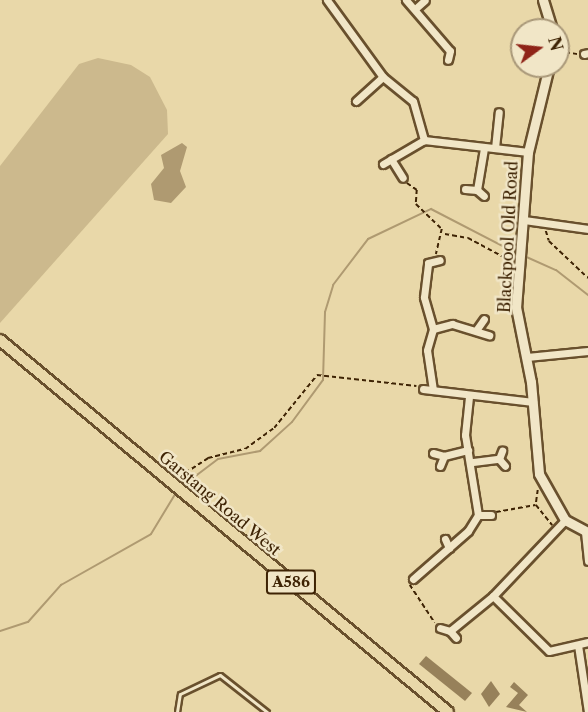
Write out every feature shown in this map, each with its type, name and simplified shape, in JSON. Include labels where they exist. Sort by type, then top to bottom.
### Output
[{"type":"main road","name":"Garstang Road West","points":[[0,340],[448,712]]},
{"type":"street","points":[[327,0],[383,76],[413,101],[424,140]]},
{"type":"street","points":[[406,0],[450,51]]},
{"type":"street","points":[[415,9],[425,0]]},
{"type":"street","points":[[543,0],[548,18]]},
{"type":"street","points":[[450,51],[459,50]]},
{"type":"street","points":[[448,60],[450,51]]},
{"type":"street","points":[[356,101],[383,76]]},
{"type":"street","name":"Blackpool Old Road","points":[[546,78],[528,152],[516,307],[527,357],[539,474],[565,520],[586,532]]},
{"type":"street","points":[[495,148],[499,112]]},
{"type":"street","points":[[383,164],[424,140],[528,152]]},
{"type":"street","points":[[477,190],[484,148]]},
{"type":"street","points":[[391,159],[403,178]]},
{"type":"street","points":[[465,189],[477,190],[484,196]]},
{"type":"street","points":[[524,220],[588,229]]},
{"type":"street","points":[[431,260],[424,307],[433,329],[427,350],[433,390]]},
{"type":"street","points":[[477,329],[484,319]]},
{"type":"street","points":[[433,329],[453,324],[477,329],[489,335]]},
{"type":"street","points":[[527,357],[588,351]]},
{"type":"street","points":[[423,389],[533,402]]},
{"type":"street","points":[[412,579],[449,548],[478,515],[474,462],[468,450],[469,396]]},
{"type":"street","points":[[433,453],[444,456],[468,450]]},
{"type":"street","points":[[499,459],[502,452]]},
{"type":"street","points":[[440,466],[444,456]]},
{"type":"street","points":[[474,462],[499,459]]},
{"type":"street","points":[[499,459],[505,466]]},
{"type":"street","points":[[478,515],[490,515]]},
{"type":"street","points":[[450,631],[493,596],[565,520]]},
{"type":"street","points":[[586,532],[588,561]]},
{"type":"street","points":[[446,539],[449,548]]},
{"type":"street","points":[[493,596],[549,651],[588,642]]},
{"type":"street","points":[[440,628],[450,631],[456,638]]},
{"type":"street","points":[[578,645],[588,712]]},
{"type":"lane","points":[[177,712],[180,694],[220,675],[267,712]]},
{"type":"path","points":[[570,52],[586,53]]},
{"type":"path","points":[[403,178],[444,234],[468,238],[520,257]]},
{"type":"path","points":[[545,223],[549,242],[588,278]]},
{"type":"path","points":[[431,260],[444,234]]},
{"type":"path","points":[[177,487],[208,458],[245,449],[274,428],[319,376],[326,379],[423,389]]},
{"type":"path","points":[[539,474],[536,505],[556,529]]},
{"type":"path","points":[[490,515],[536,505]]},
{"type":"path","points":[[412,579],[414,595],[440,628]]},
{"type":"shaded area","points":[[98,58],[131,65],[150,77],[167,110],[168,134],[0,323],[0,166],[79,64]]},
{"type":"shaded area","points":[[182,143],[187,147],[180,171],[186,187],[171,203],[154,200],[151,184],[164,168],[161,155]]},
{"type":"building","points":[[426,656],[472,693],[465,701],[419,664]]},
{"type":"building","points":[[491,681],[500,694],[489,707],[481,694]]},
{"type":"building","points":[[514,682],[528,695],[519,705],[527,712],[506,707],[518,693],[510,687]]},
{"type":"waterway","points":[[181,487],[218,459],[260,451],[292,422],[323,380],[325,312],[333,285],[368,239],[431,209],[516,253]]},
{"type":"waterway","points":[[522,255],[556,270],[588,295]]},
{"type":"waterway","points":[[0,631],[28,622],[61,585],[151,534],[177,491]]}]
